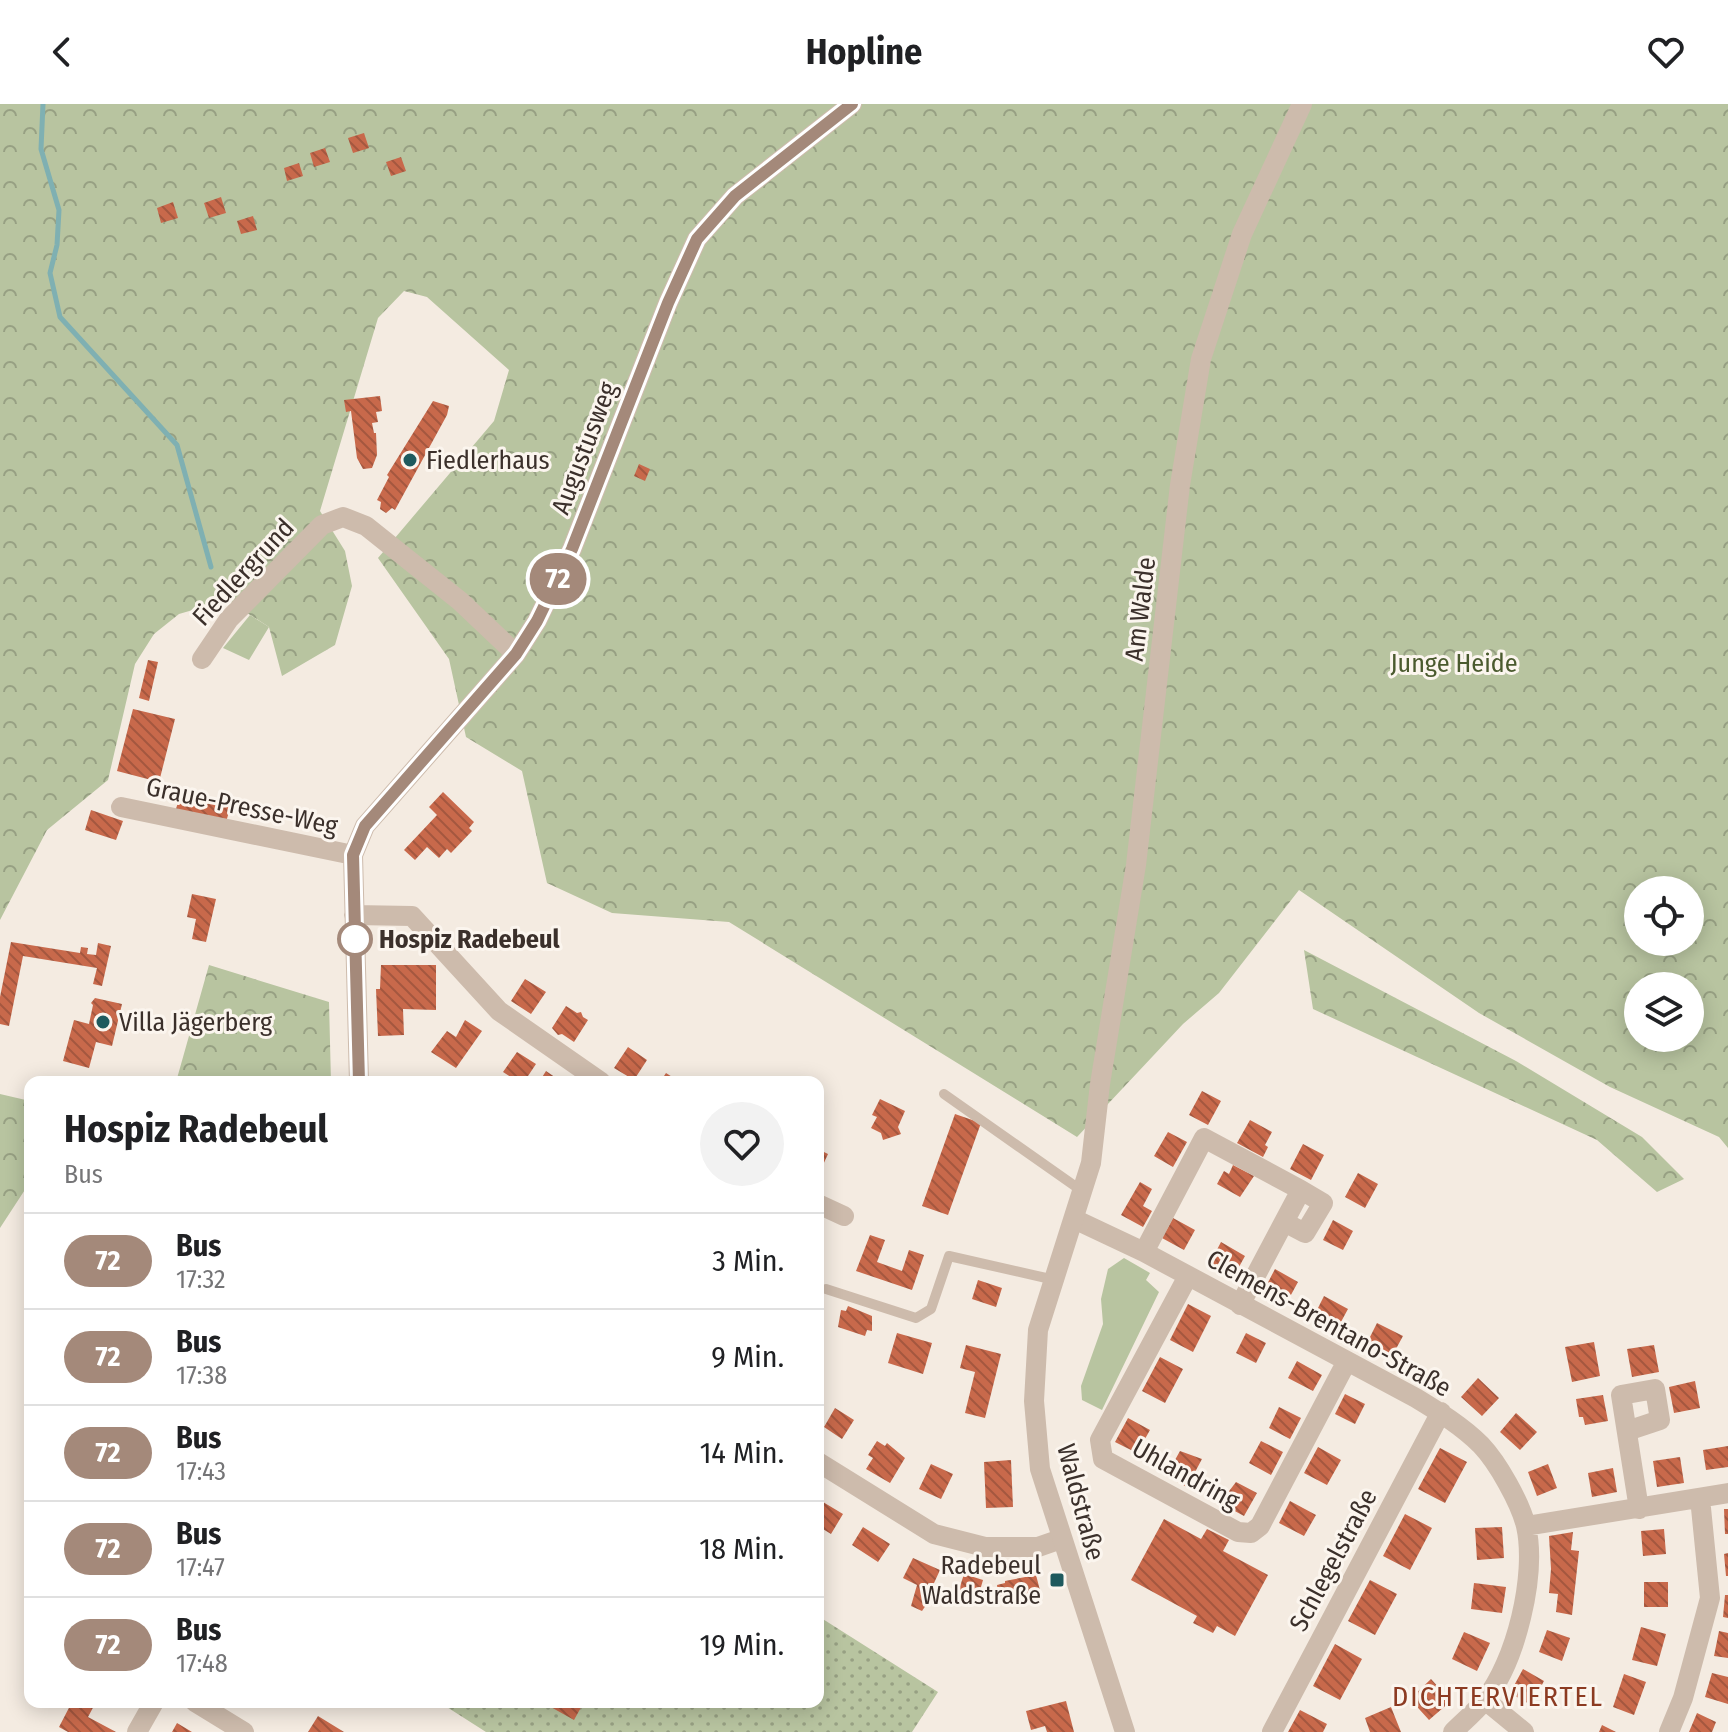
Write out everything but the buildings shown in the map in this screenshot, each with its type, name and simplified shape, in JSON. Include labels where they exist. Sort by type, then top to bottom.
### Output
[{"type":"street","name":"Augustusweg","points":[[359,1076],[353,855],[365,826],[516,654],[537,621],[572,549],[668,303],[697,239],[735,196],[852,104]]},
{"type":"street","name":"Am Walde","points":[[1094,1137],[1136,865],[1180,485],[1201,359],[1242,234],[1302,104]]},
{"type":"street","name":"Fiedlergrund","points":[[202,659],[229,619],[322,525],[343,517],[366,526],[460,601],[516,654]]},
{"type":"street","name":"Graue-Presse-Weg","points":[[121,807],[162,813],[353,855]]},
{"type":"street","points":[[354,915],[412,916],[499,1011],[592,1076]]},
{"type":"street","name":"Waldstraße","points":[[1094,1137],[1091,1163],[1038,1330],[1034,1401],[1040,1469],[1125,1732]]},
{"type":"street","points":[[1144,1252],[1204,1138],[1301,1190],[1240,1305]]},
{"type":"street","points":[[824,1207],[844,1216]]},
{"type":"street","name":"Clemens-Brentano-Straße","points":[[1074,1219],[1144,1252],[1441,1412],[1482,1446],[1508,1485],[1526,1526],[1528,1578],[1519,1627],[1505,1664],[1485,1700],[1453,1732]]},
{"type":"street","name":"Uhlandring","points":[[1188,1276],[1100,1440],[1100,1451],[1103,1459],[1238,1532],[1251,1533],[1260,1526],[1347,1361]]},
{"type":"street","name":"Schlegelstraße","points":[[1272,1732],[1441,1412]]},
{"type":"street","points":[[1627,1431],[1639,1509]]},
{"type":"street","points":[[824,1466],[934,1534],[985,1547],[1038,1547],[1061,1539]]},
{"type":"street","points":[[1526,1526],[1728,1493]]},
{"type":"street","points":[[1669,1732],[1683,1698],[1710,1598],[1700,1498]]},
{"type":"street","points":[[1485,1700],[1524,1732]]},
{"type":"street","points":[[137,1732],[151,1708]]},
{"type":"street","points":[[205,1708],[244,1732]]},
{"type":"lane","points":[[944,1094],[1082,1191]]},
{"type":"lane","points":[[826,1289],[916,1318],[931,1309],[949,1256],[1055,1280]]},
{"type":"green space","name":"Junge Heide","points":[[0,104],[1728,104],[1728,1148],[1719,1137],[1610,1087],[1479,1013],[1299,890],[1219,993],[1183,1024],[1077,1137],[729,922],[612,913],[547,883],[522,771],[466,737],[449,659],[378,558],[494,421],[509,370],[427,297],[404,291],[378,318],[320,511],[345,551],[352,586],[335,645],[282,676],[269,627],[227,600],[179,614],[154,634],[135,664],[108,780],[47,830],[0,920]]},
{"type":"green space","points":[[250,615],[269,627],[249,660],[223,648]]},
{"type":"green space","points":[[1304,950],[1516,1061],[1642,1137],[1684,1179],[1657,1192],[1597,1140],[1313,1009]]},
{"type":"green space","points":[[209,965],[329,1002],[331,1076],[178,1076]]},
{"type":"green space","points":[[0,1094],[24,1100],[24,1191],[0,1228]]},
{"type":"green space","points":[[1124,1258],[1150,1273],[1146,1280],[1159,1292],[1102,1410],[1082,1400],[1081,1386],[1103,1324],[1101,1299],[1108,1269]]},
{"type":"green space","points":[[824,1620],[938,1692],[912,1732],[486,1732],[448,1708],[824,1708]]},
{"type":"waterway","points":[[43,104],[41,149],[59,210],[57,245],[50,273],[60,317],[177,445],[211,567]]},
{"type":"bus line","name":"72","points":[[359,1076],[353,855],[365,826],[516,654],[537,621],[572,549],[668,303],[697,239],[735,196],[852,104]]},
{"type":"place","name":"Fiedlerhaus","points":[[410,460]]},
{"type":"place","name":"Hospiz Radebeul","points":[[355,939]]},
{"type":"place","name":"Villa Jägerberg","points":[[103,1022]]},
{"type":"place","name":"Radebeul Waldstraße","points":[[1057,1580]]},
{"type":"district","name":"DICHTERVIERTEL","points":[[1498,1696]]}]
